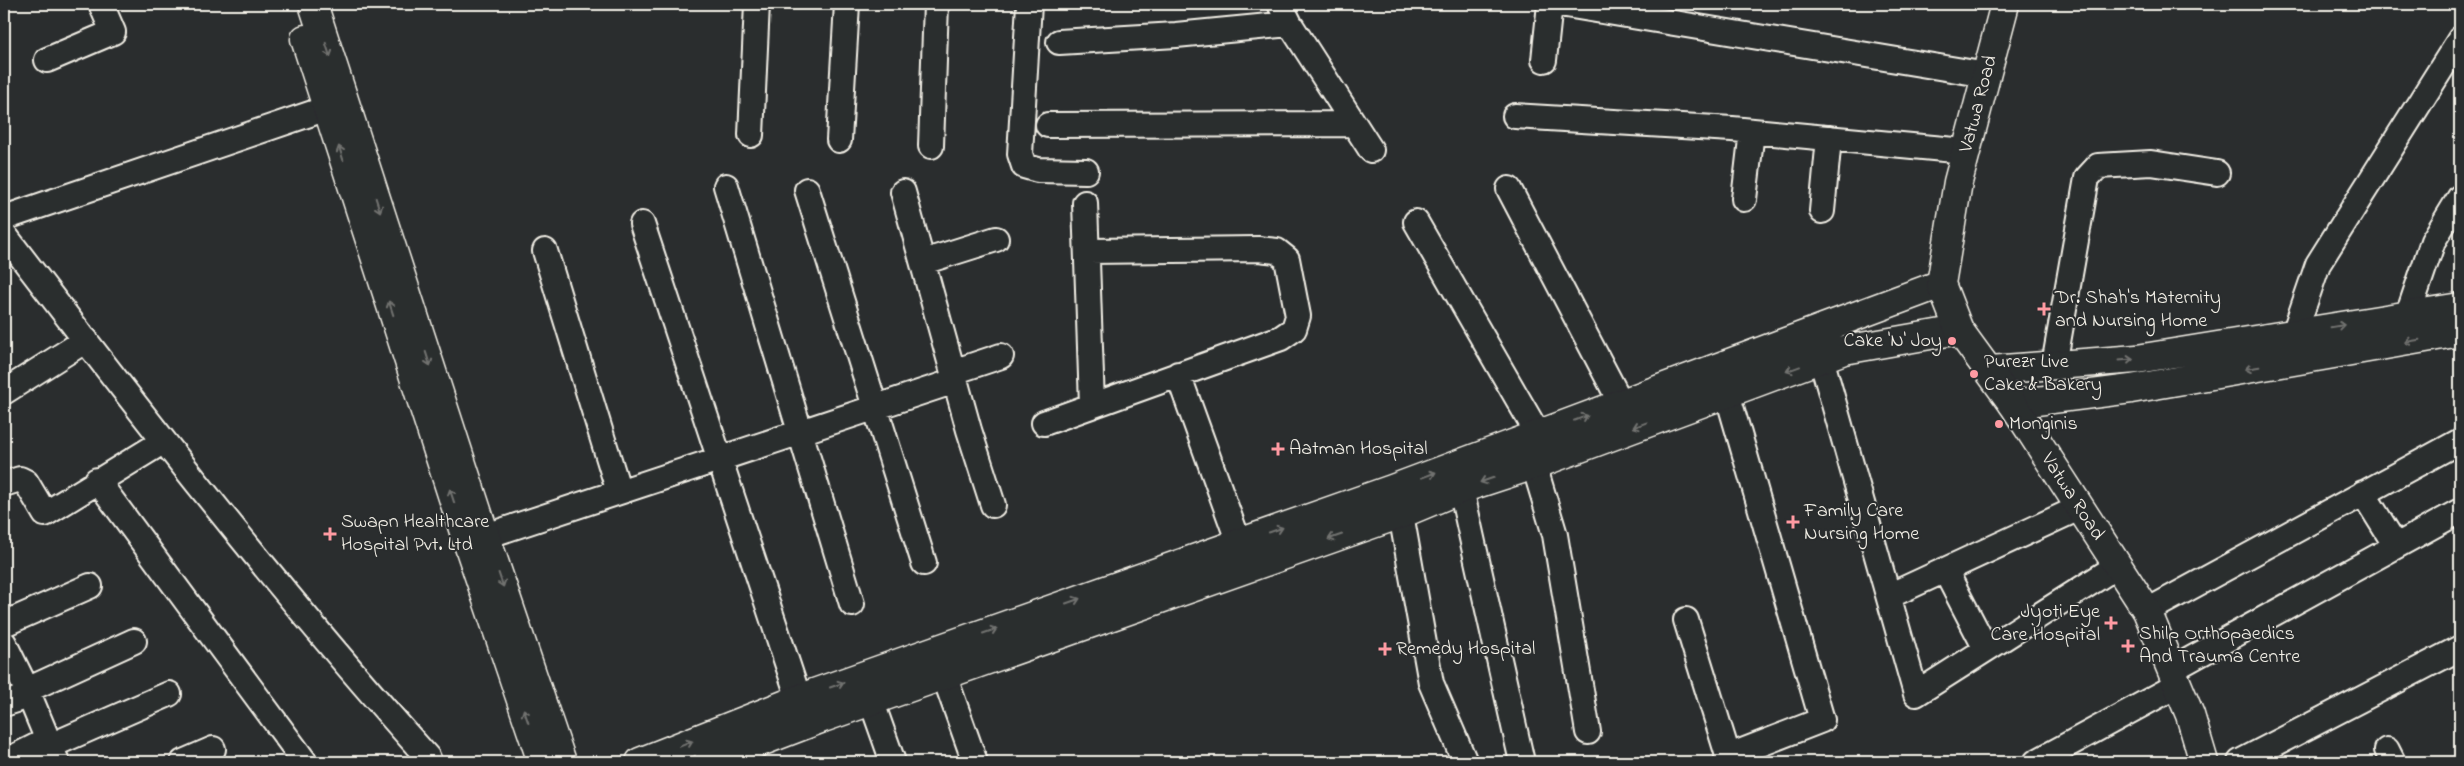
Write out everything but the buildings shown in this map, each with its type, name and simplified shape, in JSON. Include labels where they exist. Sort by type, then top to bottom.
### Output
[{"type":"street","points":[[47,60],[113,32],[101,4]]},
{"type":"street","points":[[294,4],[336,105],[477,539],[542,762]]},
{"type":"street","points":[[313,4],[336,105]]},
{"type":"street","points":[[751,135],[757,4]]},
{"type":"street","points":[[839,140],[847,4]]},
{"type":"street","points":[[931,146],[936,4]]},
{"type":"street","points":[[1029,4],[1020,154],[1024,166],[1038,170],[1086,171]]},
{"type":"street","points":[[1544,60],[1550,4]]},
{"type":"street","points":[[1560,4],[1987,75]]},
{"type":"street","name":"Vatwa Road","points":[[2005,4],[1958,182],[1941,284],[1959,330],[2013,404],[2147,611],[2190,716],[2204,762]]},
{"type":"street","points":[[1059,42],[1176,35],[1285,14],[1371,150]]},
{"type":"street","points":[[2294,334],[2318,264],[2460,39]]},
{"type":"street","points":[[4,218],[336,105]]},
{"type":"street","points":[[1515,116],[1752,131],[1966,151]]},
{"type":"street","points":[[1048,125],[1354,124]]},
{"type":"street","points":[[1744,200],[1752,131]]},
{"type":"street","points":[[1822,211],[1829,138]]},
{"type":"street","points":[[2054,365],[2087,178],[2098,166],[2151,163],[2218,173]]},
{"type":"street","points":[[726,186],[852,604]]},
{"type":"street","points":[[1509,188],[1621,403]]},
{"type":"street","points":[[807,190],[924,563]]},
{"type":"street","points":[[903,192],[954,376],[993,505]]},
{"type":"street","points":[[2408,315],[2433,241],[2460,197]]},
{"type":"street","points":[[1086,203],[1089,251],[1092,405]]},
{"type":"street","points":[[1416,222],[1538,434]]},
{"type":"street","points":[[642,224],[799,699]]},
{"type":"street","points":[[923,262],[996,239]]},
{"type":"street","points":[[5,240],[330,648],[432,761]]},
{"type":"street","points":[[1044,423],[1281,338],[1294,329],[1298,316],[1287,259],[1277,251],[1258,249],[1089,251]]},
{"type":"street","points":[[545,251],[619,492]]},
{"type":"street","points":[[708,762],[871,700],[944,675],[1397,501],[1538,434],[1941,284]]},
{"type":"street","points":[[1990,370],[2137,359],[2460,307]]},
{"type":"street","points":[[640,762],[799,699],[1239,543],[1397,501],[1461,489],[1534,465],[1844,350],[1959,330]]},
{"type":"street","points":[[2013,404],[2131,389],[2460,332]]},
{"type":"street","points":[[4,392],[86,340]]},
{"type":"street","points":[[477,539],[874,408],[1002,356]]},
{"type":"street","points":[[1822,358],[1916,694],[2117,566]]},
{"type":"street","points":[[1178,374],[1239,543]]},
{"type":"street","points":[[1686,620],[1728,760],[1822,720],[1727,393]]},
{"type":"street","points":[[4,484],[20,479],[26,482],[45,514],[96,480],[164,441]]},
{"type":"street","points":[[2147,611],[2460,441]]},
{"type":"street","points":[[1534,465],[1555,535],[1588,732]]},
{"type":"street","points":[[96,480],[305,762]]},
{"type":"street","points":[[1461,489],[1522,762]]},
{"type":"street","points":[[2363,494],[2396,546]]},
{"type":"street","points":[[1397,501],[1431,683],[1465,762]]},
{"type":"street","points":[[1889,596],[2079,508]]},
{"type":"street","points":[[2036,762],[2396,546],[2460,511]]},
{"type":"street","points":[[477,539],[562,762]]},
{"type":"street","points":[[1945,570],[1986,649]]},
{"type":"street","points":[[4,624],[90,586]]},
{"type":"street","points":[[4,704],[134,642]]},
{"type":"street","points":[[4,643],[52,750]]},
{"type":"street","points":[[2240,762],[2460,648]]},
{"type":"street","points":[[944,675],[975,762]]},
{"type":"street","points":[[4,762],[52,750],[169,694]]},
{"type":"street","points":[[871,700],[893,762]]},
{"type":"street","points":[[183,762],[213,749]]},
{"type":"place","name":"Dr. Shah's Maternity and Nursing Home","points":[[2044,309]]},
{"type":"place","name":"Cake 'N' Joy","points":[[1952,341]]},
{"type":"place","name":"Purezr Live Cake & Bakery","points":[[1974,374]]},
{"type":"place","name":"Monginis","points":[[1999,424]]},
{"type":"place","name":"Aatman Hospital","points":[[1278,449]]},
{"type":"place","name":"Family Care Nursing Home","points":[[1793,522]]},
{"type":"place","name":"Swapn Healthcare Hospital Pvt. Ltd","points":[[330,534]]},
{"type":"place","name":"Jyoti Eye Care Hospital","points":[[2111,623]]},
{"type":"place","name":"Shilp Orthopaedics And Trauma Centre","points":[[2128,646]]},
{"type":"place","name":"Remedy Hospital","points":[[1385,649]]}]
